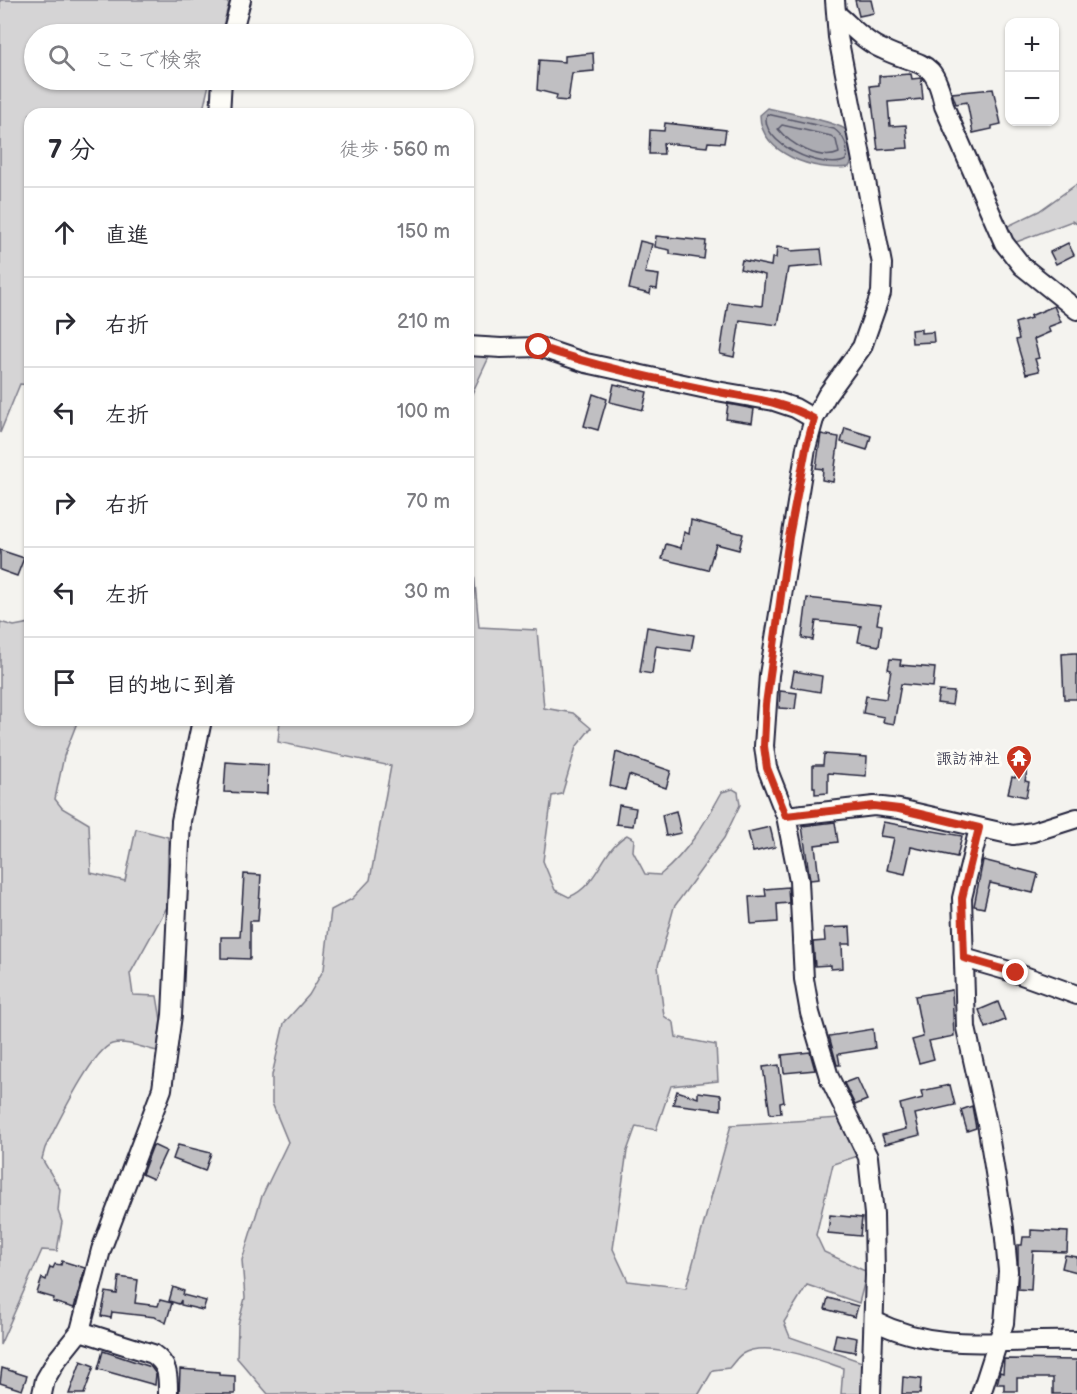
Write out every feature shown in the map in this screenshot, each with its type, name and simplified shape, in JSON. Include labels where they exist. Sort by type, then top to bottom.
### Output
[{"type":"street","points":[[235,24],[241,0]]},
{"type":"street","points":[[836,8],[879,48],[915,59],[934,76],[940,86],[949,117],[1004,243],[1022,266],[1077,310]]},
{"type":"street","points":[[836,8],[838,37],[882,264],[881,293],[862,347],[826,395],[814,419],[806,448],[789,537],[766,704],[764,746],[767,768],[786,816],[799,881],[804,979],[810,1013],[829,1077],[868,1157],[874,1214],[871,1394]]},
{"type":"street","points":[[220,108],[221,90]]},
{"type":"street","points":[[474,346],[539,347],[586,363],[774,401],[795,408],[814,419]]},
{"type":"street","points":[[42,1394],[45,1380],[56,1360],[80,1331],[100,1250],[162,1089],[172,1015],[181,821],[201,726]]},
{"type":"street","points":[[786,816],[874,806],[899,809],[1013,835],[1033,832],[1077,818]]},
{"type":"street","points":[[979,828],[962,898],[966,1028],[987,1124],[1004,1228],[1008,1271],[1004,1323],[981,1394]]},
{"type":"street","points":[[964,958],[1016,973],[1077,995]]},
{"type":"street","points":[[874,1321],[900,1334],[936,1340],[997,1344],[1077,1341]]},
{"type":"street","points":[[80,1331],[153,1354],[164,1361],[168,1374],[168,1394]]},
{"type":"shaded area","points":[[0,0],[221,0],[229,3],[224,24],[24,24],[24,90],[208,90],[203,108],[24,108],[24,384],[20,384],[0,433]]},
{"type":"shaded area","points":[[1077,184],[1077,224],[1072,221],[1011,244],[1006,233],[1008,226],[1039,211]]},
{"type":"shaded area","points":[[474,351],[490,355],[474,389]]},
{"type":"shaded area","points":[[474,573],[479,627],[537,630],[544,708],[573,713],[591,728],[576,747],[562,794],[552,796],[543,861],[555,890],[569,897],[579,892],[594,876],[611,849],[627,835],[634,839],[633,851],[645,874],[660,875],[687,847],[722,792],[733,789],[738,792],[740,805],[724,838],[674,907],[658,966],[664,1016],[674,1023],[676,1037],[716,1045],[718,1081],[671,1086],[656,1130],[636,1126],[627,1151],[613,1249],[628,1281],[686,1288],[731,1125],[840,1118],[858,1156],[833,1164],[816,1235],[824,1252],[867,1272],[859,1303],[807,1285],[784,1322],[790,1337],[865,1363],[864,1394],[841,1394],[843,1368],[792,1352],[764,1349],[742,1354],[729,1368],[713,1370],[699,1394],[268,1394],[237,1358],[238,1325],[245,1298],[242,1260],[262,1196],[288,1142],[272,1103],[272,1075],[284,1023],[309,995],[324,969],[331,910],[352,899],[370,880],[391,766],[278,742],[279,726],[474,726]]},
{"type":"shaded area","points":[[0,622],[14,626],[24,624],[24,726],[76,726],[64,756],[55,799],[62,808],[89,824],[91,873],[125,881],[136,829],[168,837],[167,907],[130,974],[133,995],[157,996],[161,1020],[157,1051],[129,1044],[112,1044],[104,1049],[95,1060],[66,1107],[45,1148],[42,1159],[60,1189],[58,1211],[62,1222],[57,1251],[42,1250],[0,1345]]},
{"type":"water","points":[[768,108],[822,121],[846,130],[853,149],[849,167],[835,168],[806,163],[779,150],[762,129],[760,115]]},
{"type":"building","points":[[855,0],[871,0],[874,13],[859,16]]},
{"type":"building","points":[[593,53],[594,71],[572,73],[568,101],[556,100],[557,95],[537,90],[539,60],[565,62],[565,56]]},
{"type":"building","points":[[911,74],[912,79],[921,78],[923,99],[888,102],[890,126],[906,125],[908,148],[878,150],[870,86],[879,85],[879,76]]},
{"type":"building","points":[[993,89],[1001,124],[992,126],[992,129],[973,133],[967,102],[956,104],[952,93]]},
{"type":"building","points":[[665,123],[726,130],[724,143],[708,142],[707,147],[663,143],[664,154],[649,154],[650,130],[664,131]]},
{"type":"building","points":[[656,236],[706,241],[704,259],[670,254],[670,250],[655,247]]},
{"type":"building","points":[[640,241],[652,244],[645,273],[659,275],[657,289],[651,288],[650,294],[629,289]]},
{"type":"building","points":[[1068,243],[1074,255],[1056,264],[1050,252]]},
{"type":"building","points":[[777,247],[790,249],[790,251],[821,249],[823,265],[788,268],[778,325],[740,320],[734,357],[720,354],[728,302],[762,306],[765,275],[740,269],[742,260],[771,266],[772,258],[776,258]]},
{"type":"building","points":[[1054,306],[1061,322],[1048,327],[1050,332],[1034,339],[1039,358],[1035,359],[1039,371],[1026,374],[1016,340],[1019,339],[1015,323],[1031,318],[1030,316]]},
{"type":"building","points":[[921,329],[921,333],[933,332],[934,342],[912,343],[911,330]]},
{"type":"building","points":[[614,384],[647,392],[643,410],[610,402]]},
{"type":"building","points":[[593,394],[607,399],[598,430],[584,426]]},
{"type":"building","points":[[728,404],[754,409],[752,423],[726,419]]},
{"type":"building","points":[[845,428],[871,436],[867,450],[841,442]]},
{"type":"building","points":[[821,434],[839,437],[833,482],[822,480],[823,469],[816,468]]},
{"type":"building","points":[[691,520],[743,534],[739,550],[716,544],[708,570],[662,559],[666,544],[681,548],[684,532],[689,534]]},
{"type":"building","points":[[0,550],[24,558],[17,576],[0,570]]},
{"type":"building","points":[[807,598],[880,606],[877,624],[882,625],[879,646],[858,642],[861,626],[816,621],[813,640],[802,638]]},
{"type":"building","points":[[647,627],[694,635],[691,651],[656,646],[652,674],[640,672]]},
{"type":"building","points":[[1077,653],[1077,699],[1064,699],[1062,654]]},
{"type":"building","points":[[890,659],[901,660],[900,665],[935,668],[933,687],[901,684],[894,724],[883,722],[884,717],[863,713],[866,696],[886,699],[891,670],[888,669]]},
{"type":"building","points":[[794,671],[822,676],[820,692],[791,687]]},
{"type":"building","points":[[780,691],[797,693],[795,709],[779,708]]},
{"type":"building","points":[[939,691],[954,692],[952,705],[937,703]]},
{"type":"building","points":[[616,752],[671,771],[666,788],[629,775],[625,790],[610,786]]},
{"type":"building","points":[[824,754],[867,757],[866,776],[828,773],[828,793],[815,794],[813,765],[823,765]]},
{"type":"building","points":[[226,762],[268,765],[267,794],[224,792]]},
{"type":"building","name":"諏訪神社","points":[[1019,765],[1028,767],[1025,781],[1029,782],[1026,797],[1008,793],[1012,777],[1015,778]]},
{"type":"building","points":[[619,805],[636,808],[633,826],[616,824]]},
{"type":"building","points":[[676,811],[681,833],[666,836],[662,815]]},
{"type":"building","points":[[835,822],[838,842],[815,845],[819,879],[810,880],[802,826]]},
{"type":"building","points":[[883,822],[962,836],[957,857],[911,847],[905,874],[887,870],[894,838],[880,836]]},
{"type":"building","points":[[770,827],[775,847],[753,852],[748,832]]},
{"type":"building","points":[[983,860],[1038,874],[1033,893],[990,883],[984,908],[974,906]]},
{"type":"building","points":[[244,874],[261,875],[258,921],[250,921],[250,959],[221,958],[221,937],[240,937]]},
{"type":"building","points":[[788,887],[789,903],[777,904],[778,922],[751,924],[749,897],[766,896],[765,889]]},
{"type":"building","points":[[850,927],[851,944],[842,944],[843,968],[831,969],[831,965],[815,966],[813,942],[825,941],[824,928]]},
{"type":"building","points":[[952,990],[954,1036],[929,1041],[934,1059],[919,1063],[912,1040],[923,1037],[915,996]]},
{"type":"building","points":[[998,1002],[1005,1020],[986,1028],[979,1010]]},
{"type":"building","points":[[873,1029],[875,1048],[838,1054],[840,1065],[837,1065],[829,1036]]},
{"type":"building","points":[[810,1052],[815,1070],[784,1073],[782,1055]]},
{"type":"building","points":[[779,1065],[784,1102],[780,1103],[781,1113],[770,1114],[763,1067]]},
{"type":"building","points":[[857,1078],[867,1100],[855,1105],[844,1083]]},
{"type":"building","points":[[950,1085],[955,1105],[915,1114],[920,1135],[885,1144],[882,1135],[906,1129],[900,1104],[923,1098],[921,1091]]},
{"type":"building","points":[[677,1091],[698,1098],[698,1092],[721,1095],[721,1110],[673,1104]]},
{"type":"building","points":[[972,1106],[976,1128],[967,1131],[961,1110]]},
{"type":"building","points":[[153,1145],[166,1151],[153,1179],[142,1174]]},
{"type":"building","points":[[178,1145],[211,1153],[205,1171],[173,1159]]},
{"type":"building","points":[[830,1215],[862,1218],[860,1236],[828,1233]]},
{"type":"building","points":[[1031,1230],[1068,1232],[1067,1252],[1033,1251],[1031,1290],[1018,1289],[1018,1245],[1022,1245],[1023,1237],[1031,1237]]},
{"type":"building","points":[[1065,1255],[1077,1257],[1077,1272],[1062,1268]]},
{"type":"building","points":[[62,1261],[85,1268],[74,1308],[53,1302],[54,1298],[37,1293],[42,1278],[46,1280],[50,1267],[53,1268],[55,1264],[61,1265]]},
{"type":"building","points":[[119,1277],[138,1280],[135,1303],[158,1306],[160,1300],[172,1303],[166,1323],[155,1317],[112,1312],[111,1318],[101,1316],[106,1292],[117,1294]]},
{"type":"building","points":[[173,1287],[184,1291],[183,1295],[206,1301],[203,1310],[181,1305],[181,1300],[179,1304],[169,1301]]},
{"type":"building","points":[[828,1298],[858,1306],[855,1317],[825,1309]]},
{"type":"building","points":[[836,1334],[857,1338],[855,1352],[833,1348]]},
{"type":"building","points":[[103,1351],[151,1367],[156,1374],[155,1385],[98,1369]]},
{"type":"building","points":[[1004,1359],[1077,1360],[1077,1394],[1053,1394],[1053,1378],[1017,1378],[1017,1391],[1004,1391],[1004,1384],[997,1384],[1000,1372],[1003,1373]]},
{"type":"building","points":[[81,1361],[94,1366],[84,1394],[69,1394]]},
{"type":"building","points":[[2,1368],[27,1376],[22,1390],[0,1383]]},
{"type":"building","points":[[180,1369],[219,1372],[219,1375],[235,1376],[235,1394],[179,1394]]},
{"type":"building","points":[[903,1377],[921,1379],[920,1394],[902,1394]]},
{"type":"place","name":"諏訪神社","points":[[1019,781]]},
{"type":"route","points":[[539,347],[586,363],[774,401],[795,408],[814,419],[806,448],[789,537],[783,595],[769,675],[764,746],[771,783],[786,816],[874,806],[899,809],[979,828],[962,898],[964,958],[1016,973]]}]
